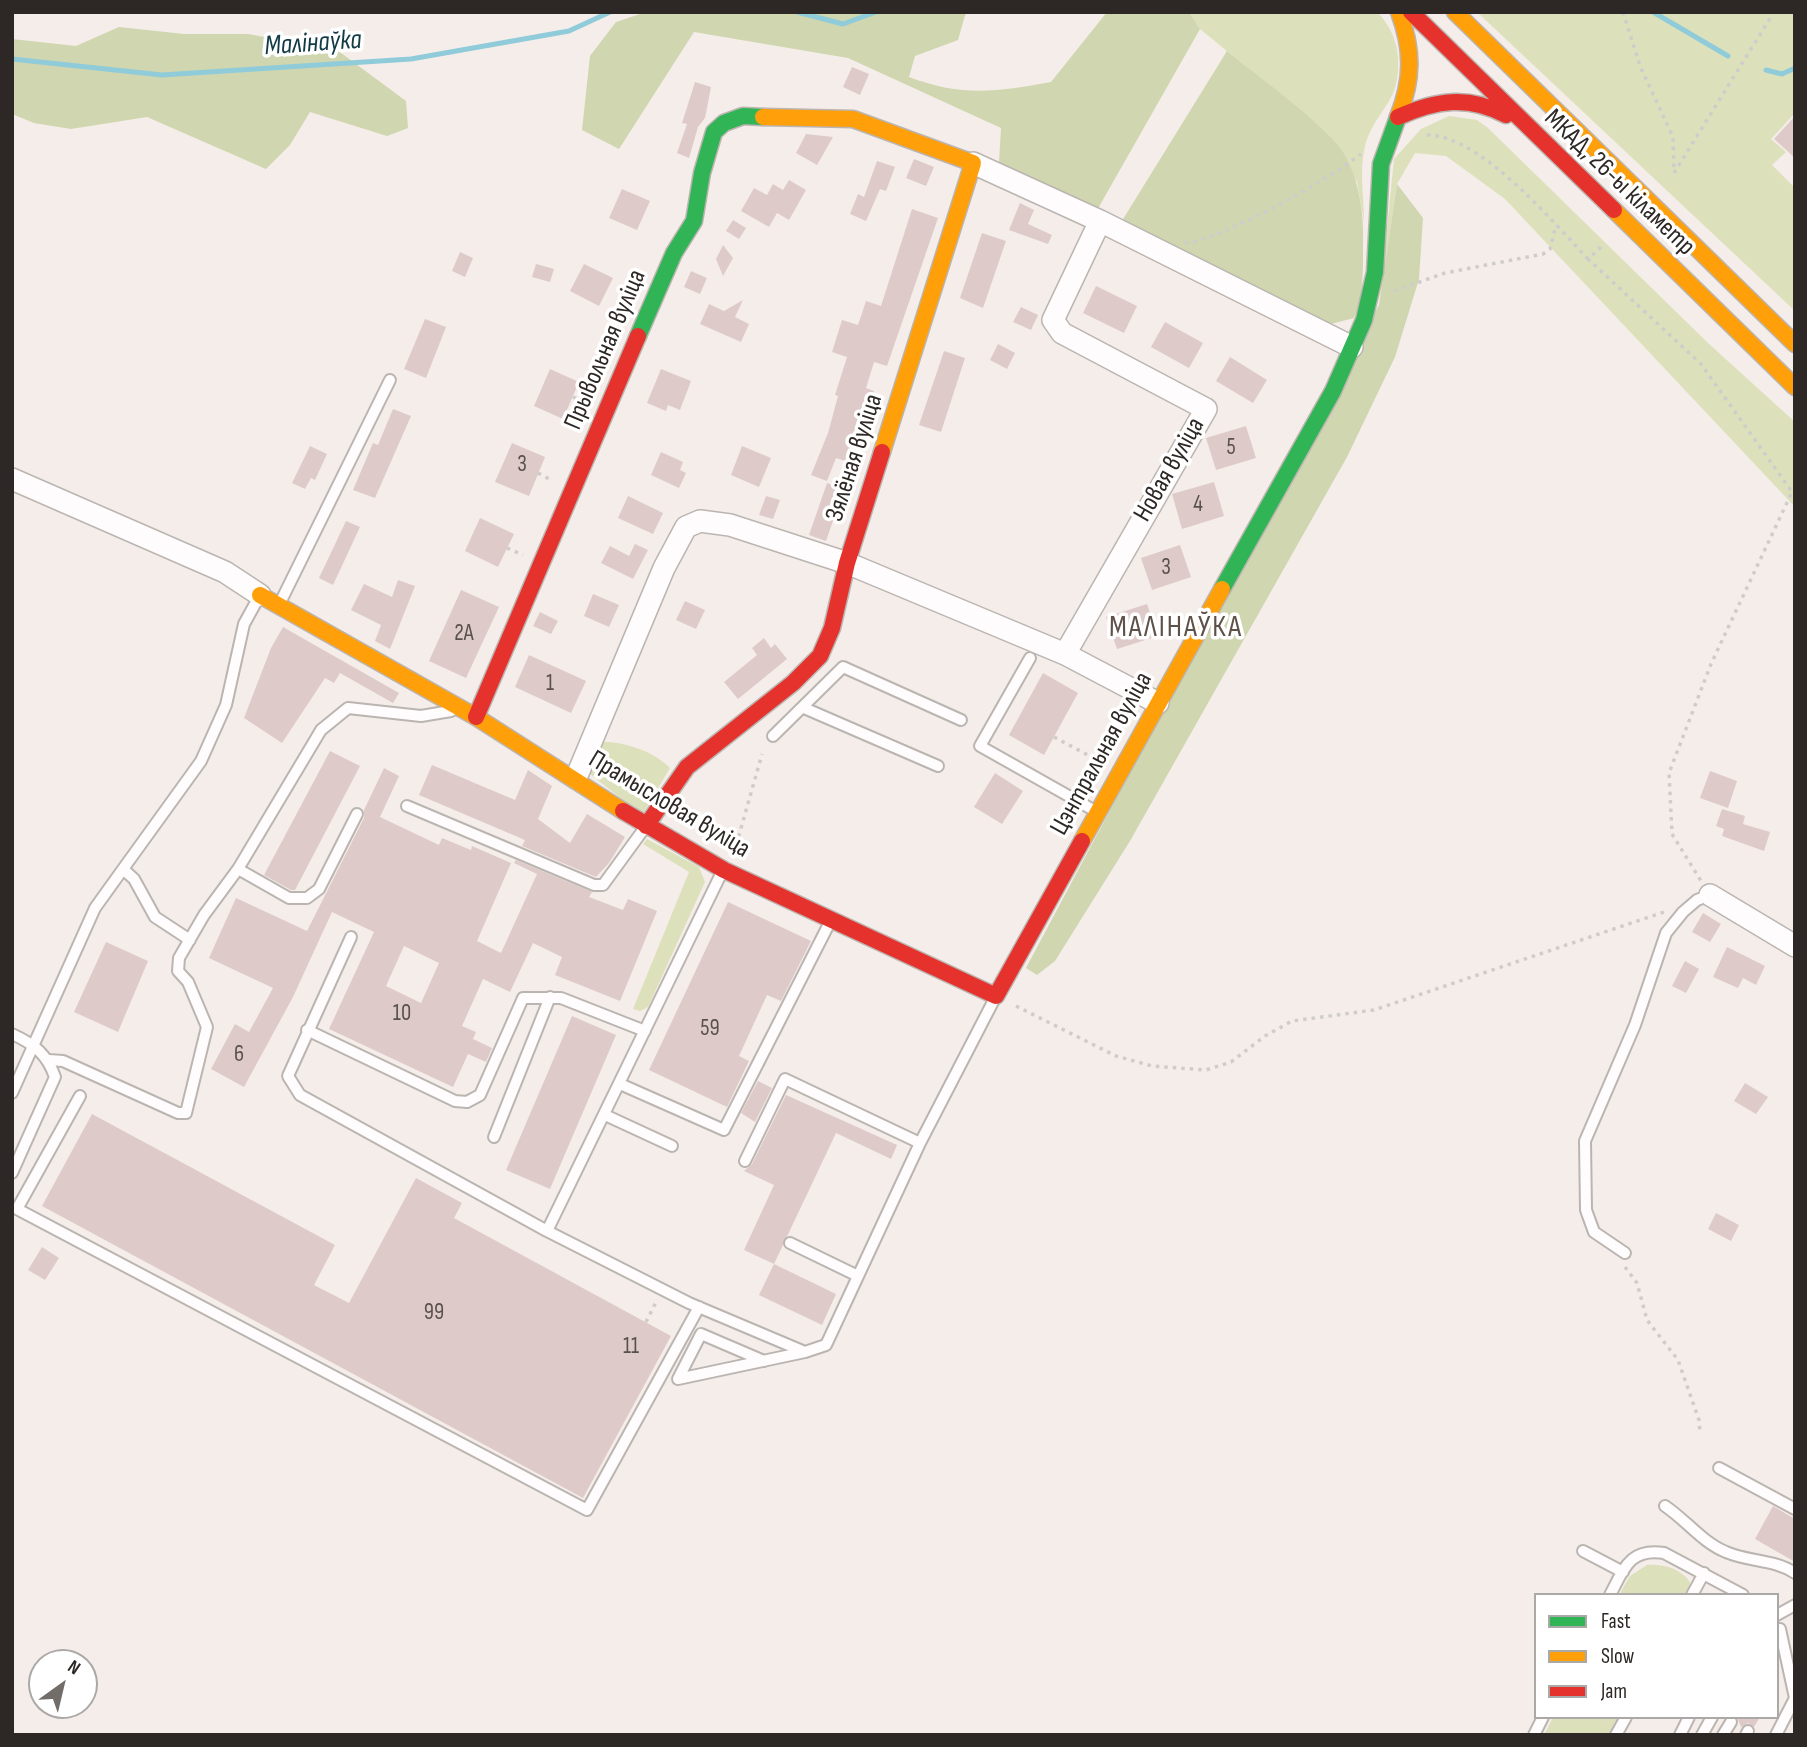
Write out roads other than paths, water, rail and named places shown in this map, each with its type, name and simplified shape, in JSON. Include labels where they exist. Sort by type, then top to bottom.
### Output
[{"type":"main road","name":"Цэнтральная вуліца","points":[[996,996],[1333,391],[1352,347],[1365,314],[1374,277],[1374,212],[1380,160],[1412,78],[1412,52],[1399,12]]},
{"type":"main road","name":"МКАД, 26-ы кіламетр","points":[[1411,12],[1795,387]]},
{"type":"main road","name":"МКАД, 26-ы кіламетр","points":[[1455,12],[1795,344]]},
{"type":"main road","points":[[1398,117],[1434,103],[1466,99],[1496,109],[1524,125]]},
{"type":"main road","name":"Прывольная вуліца","points":[[474,716],[674,253],[694,221],[702,173],[714,132],[724,123],[743,116],[853,119],[974,163]]},
{"type":"main road","name":"Зялёная вуліца","points":[[646,826],[687,767],[793,682],[820,656],[832,628],[847,563],[974,163]]},
{"type":"main road","name":"Прамысловая вуліца","points":[[269,600],[474,716],[576,778],[646,826],[726,871],[996,996]]},
{"type":"street","points":[[974,163],[1100,221],[1352,347]]},
{"type":"street","name":"Новая вуліца","points":[[1065,654],[1206,409],[1062,333],[1052,320],[1100,221]]},
{"type":"street","points":[[12,479],[225,572],[269,600]]},
{"type":"street","points":[[576,778],[628,648],[687,527],[700,521],[730,525],[847,563],[1065,654],[1158,703]]},
{"type":"street","points":[[1710,895],[1795,946]]},
{"type":"lane","points":[[12,1093],[32,1043],[95,908],[201,761],[226,705],[244,624],[269,600],[390,380]]},
{"type":"lane","points":[[1030,658],[980,746],[1097,812]]},
{"type":"lane","points":[[773,736],[843,667],[961,720]]},
{"type":"lane","points":[[49,1060],[63,1061],[178,1114],[186,1113],[207,1027],[188,982],[178,971],[179,958],[238,869],[321,730],[348,708],[421,716],[447,711],[474,716]]},
{"type":"lane","points":[[804,708],[937,766]]},
{"type":"lane","points":[[407,806],[594,885],[603,885],[646,826]]},
{"type":"lane","points":[[238,869],[289,898],[307,898],[319,889],[357,814]]},
{"type":"lane","points":[[123,869],[134,879],[155,917],[190,940]]},
{"type":"lane","points":[[547,1231],[726,871]]},
{"type":"lane","points":[[1621,1256],[1594,1232],[1586,1210],[1585,1141],[1635,1025],[1666,933],[1683,912],[1710,895]]},
{"type":"lane","points":[[620,1084],[724,1130],[831,921]]},
{"type":"lane","points":[[351,937],[307,1030],[289,1076],[300,1095],[547,1231],[699,1307],[805,1352]]},
{"type":"lane","points":[[764,1361],[701,1335],[678,1379],[751,1363],[764,1361],[805,1352],[826,1345],[920,1143],[996,996]]},
{"type":"lane","points":[[495,1137],[550,997]]},
{"type":"lane","points":[[307,1030],[455,1101],[467,1102],[480,1095],[523,998],[561,998],[645,1031]]},
{"type":"lane","points":[[12,1034],[32,1043],[49,1060],[55,1077],[12,1173]]},
{"type":"lane","points":[[745,1161],[785,1079],[920,1143]]},
{"type":"lane","points":[[80,1096],[17,1209],[587,1510],[699,1307]]},
{"type":"lane","points":[[605,1115],[672,1146]]},
{"type":"lane","points":[[790,1243],[858,1276]]},
{"type":"lane","points":[[1719,1468],[1795,1509]]},
{"type":"lane","points":[[1665,1506],[1715,1546],[1728,1553],[1782,1565],[1795,1573]]},
{"type":"lane","points":[[1583,1551],[1623,1572]]},
{"type":"lane","points":[[1611,1593],[1631,1559],[1651,1551],[1664,1553],[1739,1593]]},
{"type":"lane","points":[[1693,1593],[1704,1573]]},
{"type":"lane","points":[[1779,1624],[1795,1605]]},
{"type":"lane","points":[[1776,1735],[1795,1698],[1779,1629]]},
{"type":"lane","points":[[1534,1735],[1543,1719]]},
{"type":"lane","points":[[1616,1735],[1625,1719]]},
{"type":"lane","points":[[1679,1735],[1688,1719]]},
{"type":"lane","points":[[1702,1735],[1711,1719]]},
{"type":"lane","points":[[1723,1735],[1731,1721]]},
{"type":"waterway","name":"Малінаўка","points":[[12,59],[162,75],[411,59],[569,31],[610,12]]},
{"type":"waterway","name":"Малінаўка","points":[[797,12],[843,24],[876,12]]},
{"type":"waterway","name":"Малінаўка","points":[[1653,12],[1728,56]]},
{"type":"waterway","name":"Малінаўка","points":[[1766,70],[1782,74],[1795,68]]},
{"type":"district","name":"МАЛІНАЎКА","points":[[1176,628]]}]
